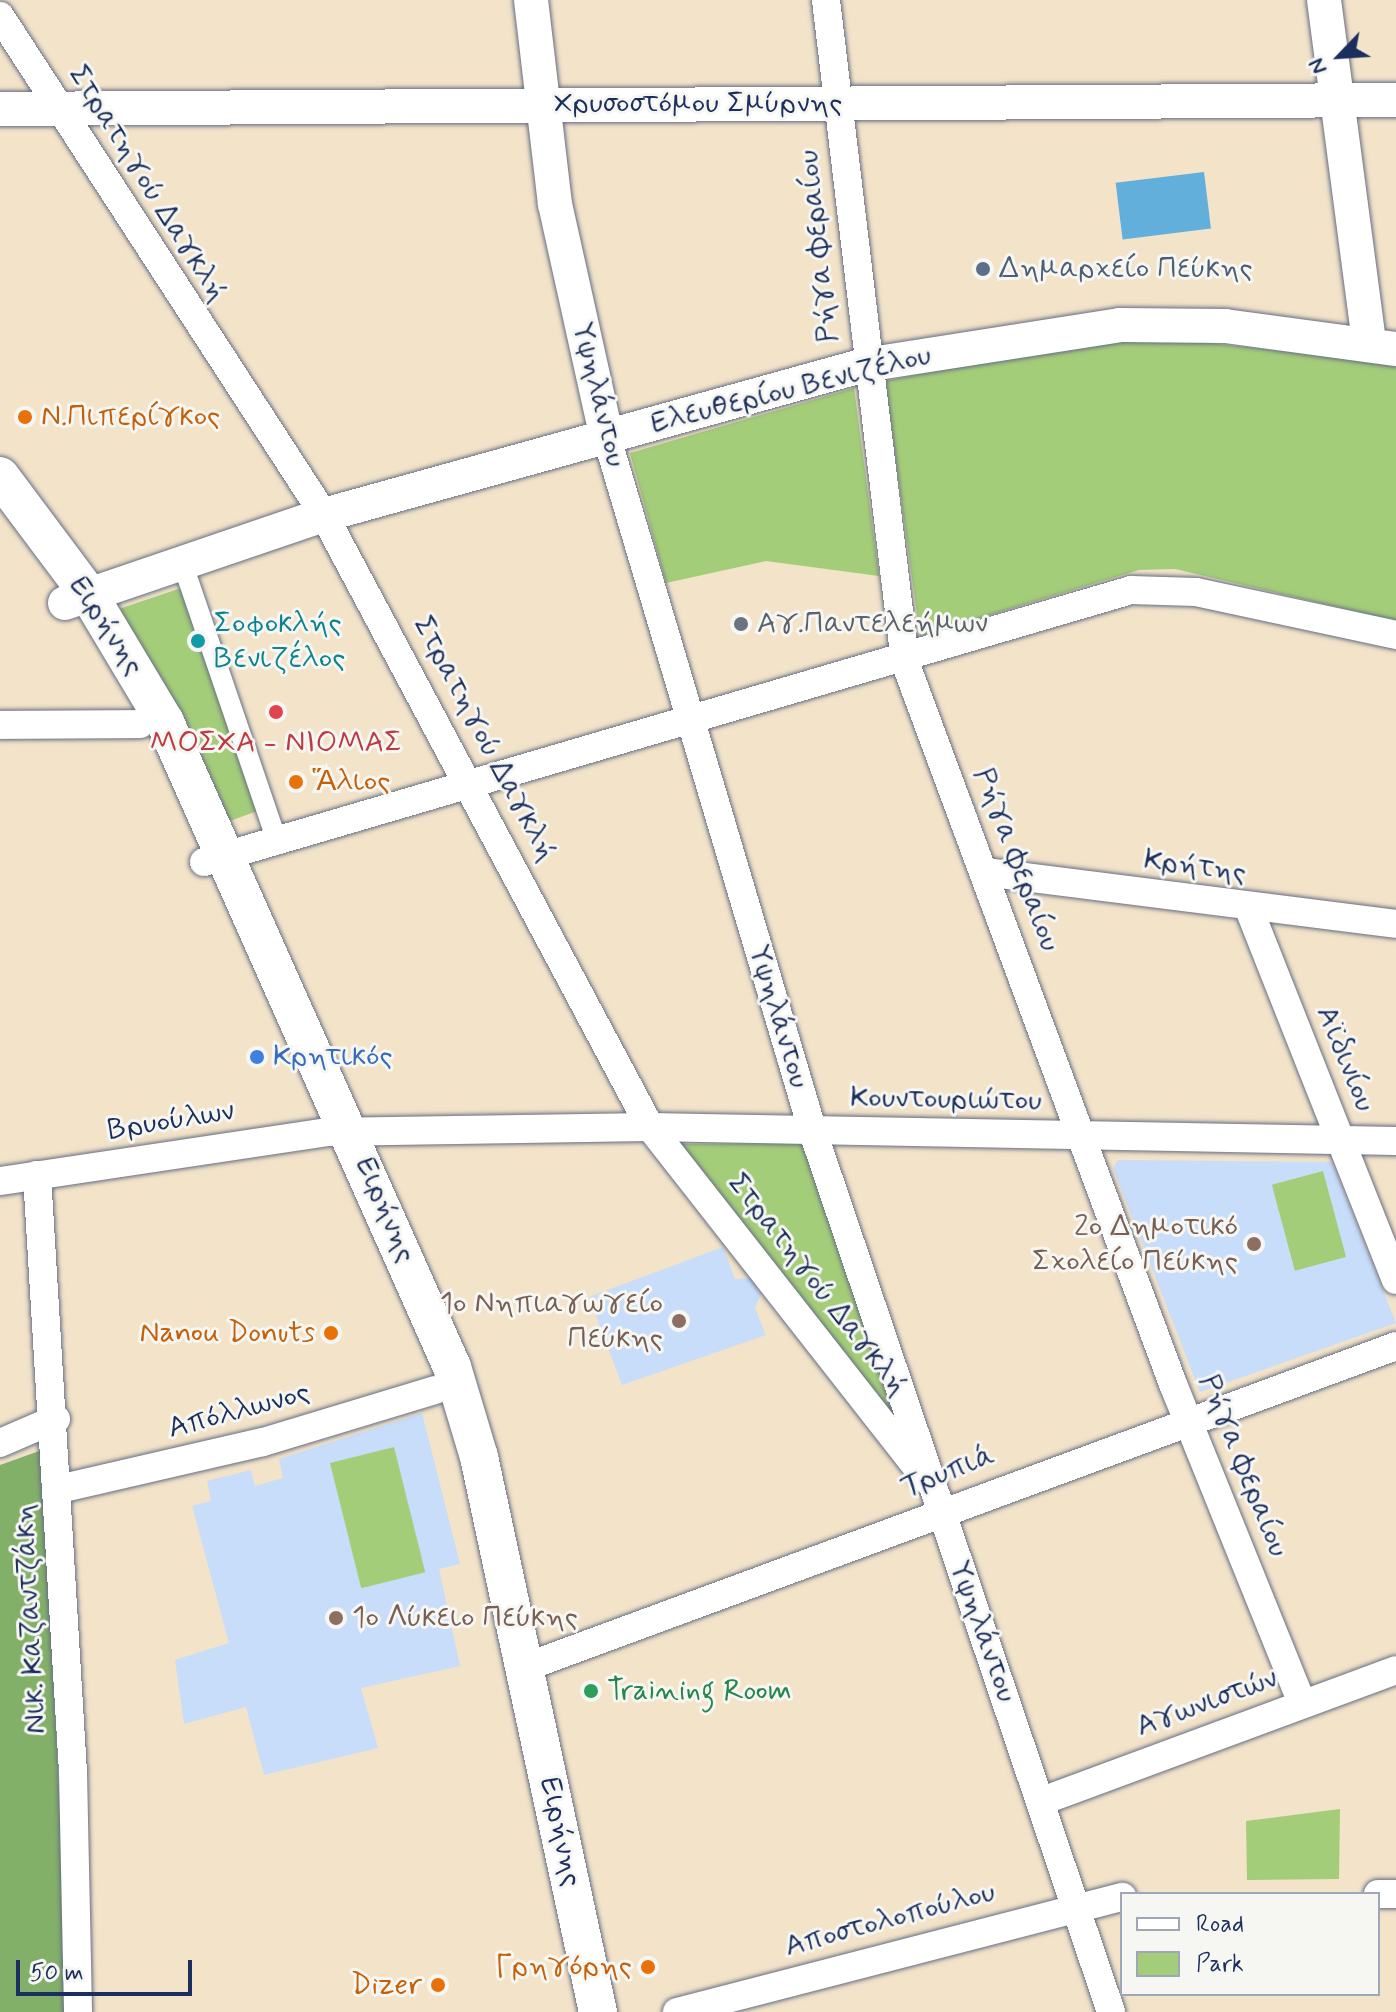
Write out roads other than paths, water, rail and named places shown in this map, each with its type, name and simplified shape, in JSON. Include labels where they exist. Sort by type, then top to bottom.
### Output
[{"type":"main road","name":"Ειρήνης","points":[[0,476],[77,599],[165,722],[215,858],[468,1414],[526,1667],[598,2012]]},
{"type":"main road","name":"Ειρήνης","points":[[0,518],[77,599],[140,724],[215,858]]},
{"type":"main road","name":"Ειρήνης","points":[[339,1132],[435,1390],[459,1471],[574,2012]]},
{"type":"street","name":"Υψηλάντου","points":[[531,0],[567,271],[607,438],[688,721],[813,1132],[927,1480],[1042,1801],[1073,1905],[1111,2012]]},
{"type":"street","name":"Ρήγα Φεραίου","points":[[826,0],[865,365],[905,662],[1187,1419],[1302,1704]]},
{"type":"street","points":[[1324,0],[1335,100],[1382,347]]},
{"type":"street","name":"Στρατηγού Δαγκλή","points":[[0,16],[324,515],[650,1127],[927,1480]]},
{"type":"street","name":"Χρυσοστόμου Σμύρνης","points":[[0,109],[1396,100]]},
{"type":"street","name":"Ελευθερίου Βενιζέλου","points":[[77,599],[324,515],[865,365],[1120,325],[1225,326],[1382,347]]},
{"type":"street","points":[[182,562],[277,841]]},
{"type":"street","points":[[215,858],[688,721],[905,662],[1107,596],[1153,588],[1396,635]]},
{"type":"street","points":[[0,725],[140,724]]},
{"type":"street","name":"Κρήτης","points":[[985,872],[1249,909],[1396,924]]},
{"type":"street","name":"Αϊδινίου","points":[[1249,909],[1396,1280]]},
{"type":"street","name":"Κουντουριώτου","points":[[339,1132],[650,1127],[1396,1141]]},
{"type":"street","name":"Βρυούλων","points":[[0,1181],[339,1132]]},
{"type":"street","name":"Νικ. Καζαντζάκη","points":[[37,1175],[56,1419],[78,2012]]},
{"type":"street","name":"Τρυπιά","points":[[526,1667],[1187,1419],[1396,1346]]},
{"type":"street","name":"Απόλλωνος","points":[[59,1489],[263,1442],[435,1390]]},
{"type":"street","points":[[0,1443],[56,1419]]},
{"type":"street","name":"Αγωνιστών","points":[[1042,1801],[1396,1670]]},
{"type":"street","name":"Αποστολοπούλου","points":[[677,2012],[1073,1905],[1120,1897]]},
{"type":"water","points":[[1204,172],[1211,229],[1123,239],[1116,183]]},
{"type":"place","name":"Δημαρχείο Πεύκης","points":[[983,269]]},
{"type":"place","name":"Ν.Πιπερίγκος","points":[[25,417]]},
{"type":"place","name":"Αγ.Παντελεήμων","points":[[741,624]]},
{"type":"place","name":"Σοφοκλής Βενιζέλος","points":[[198,641]]},
{"type":"place","name":"ΜΟΣΧΑ - ΝΙΟΜΑΣ","points":[[276,712]]},
{"type":"place","name":"Ἅλιος","points":[[296,782]]},
{"type":"place","name":"Κρητικός","points":[[257,1057]]},
{"type":"place","name":"2ο Δημοτικό Σχολείο Πεύκης","points":[[1254,1244]]},
{"type":"place","name":"1ο Νηπιαγωγείο Πεύκης","points":[[679,1321]]},
{"type":"place","name":"Nanou Donuts","points":[[331,1333]]},
{"type":"place","name":"1ο Λύκειο Πεύκης","points":[[336,1618]]},
{"type":"place","name":"Training Room","points":[[591,1691]]},
{"type":"place","name":"Γρηγόρης","points":[[648,1967]]},
{"type":"place","name":"Dizer","points":[[438,1985]]}]
